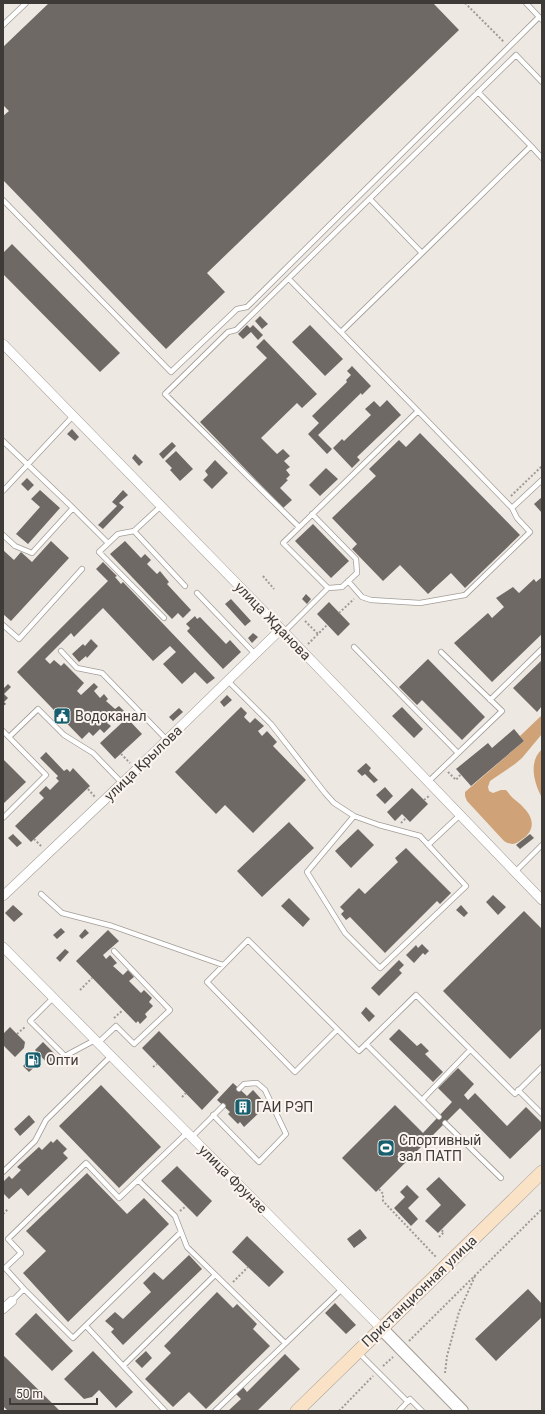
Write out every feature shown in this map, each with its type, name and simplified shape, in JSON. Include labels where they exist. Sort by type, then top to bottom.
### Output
[{"type":"main road","name":"Пристанционная улица","points":[[297,1411],[542,1172]]},
{"type":"street","name":"улица Жданова","points":[[3,344],[542,900]]},
{"type":"street","name":"улица Крылова","points":[[3,896],[255,654],[282,631]]},
{"type":"street","name":"улица Фрунзе","points":[[3,947],[462,1411]]},
{"type":"lane","points":[[3,25],[26,3]]},
{"type":"lane","points":[[3,200],[171,372],[237,309],[247,307],[509,47],[541,18],[526,3]]},
{"type":"lane","points":[[299,527],[165,394],[228,332],[236,330],[289,279],[516,55],[542,82]]},
{"type":"lane","points":[[478,92],[542,158]]},
{"type":"lane","points":[[341,332],[531,146]]},
{"type":"lane","points":[[370,199],[422,253]]},
{"type":"lane","points":[[289,279],[512,508],[517,518],[530,532],[465,595],[420,603],[371,600],[362,597],[348,581]]},
{"type":"lane","points":[[328,588],[282,543],[418,410]]},
{"type":"lane","points":[[3,491],[73,416]]},
{"type":"lane","points":[[3,441],[108,543]]},
{"type":"lane","points":[[512,508],[542,480]]},
{"type":"lane","points":[[161,506],[134,530],[118,534],[100,552],[164,618]]},
{"type":"lane","points":[[3,535],[15,546],[32,552],[73,508]]},
{"type":"lane","points":[[282,631],[300,616],[328,588],[342,587],[357,573],[356,559],[312,514]]},
{"type":"lane","points":[[134,530],[185,586]]},
{"type":"lane","points":[[3,624],[19,639],[82,569]]},
{"type":"lane","points":[[197,592],[255,654]]},
{"type":"lane","points":[[354,647],[458,753]]},
{"type":"lane","points":[[490,700],[542,649]]},
{"type":"lane","points":[[61,651],[77,668],[102,674],[167,740]]},
{"type":"lane","points":[[428,782],[502,711],[441,652]]},
{"type":"lane","points":[[228,681],[271,724],[334,803],[354,816],[379,825],[420,836],[466,886],[380,968],[345,933],[307,872],[354,816]]},
{"type":"lane","points":[[9,738],[38,709],[64,735],[93,753],[122,783]]},
{"type":"lane","points":[[3,731],[46,774],[3,818]]},
{"type":"lane","points":[[428,845],[460,815]]},
{"type":"lane","points":[[515,872],[542,845]]},
{"type":"lane","points":[[41,894],[62,913],[112,926],[224,965]]},
{"type":"lane","points":[[337,1030],[295,1072],[207,982],[248,940],[359,1051],[416,995],[515,1094],[542,1067]]},
{"type":"lane","points":[[53,998],[30,1021],[65,1056],[96,1042],[116,1026],[134,1044],[170,1010],[114,951]]},
{"type":"lane","points":[[366,1044],[438,1117]]},
{"type":"lane","points":[[422,1100],[470,1050]]},
{"type":"lane","points":[[3,1172],[35,1140],[46,1120],[111,1056]]},
{"type":"lane","points":[[213,1115],[259,1162],[286,1134],[265,1090],[257,1083],[244,1084],[239,1089]]},
{"type":"lane","points":[[518,1090],[542,1114]]},
{"type":"lane","points":[[181,1232],[73,1338],[5,1268],[21,1253],[8,1239],[86,1163],[120,1198],[138,1180],[223,1106]]},
{"type":"lane","points":[[445,1123],[501,1178]]},
{"type":"lane","points":[[138,1180],[175,1216],[187,1247],[285,1343]]},
{"type":"lane","points":[[123,1366],[215,1275]]},
{"type":"lane","points":[[6,1304],[24,1289]]},
{"type":"lane","points":[[215,1411],[342,1289]]},
{"type":"lane","points":[[86,1326],[165,1411]]},
{"type":"lane","points":[[358,1351],[408,1402]]},
{"type":"lane","points":[[399,1411],[410,1399],[422,1411]]},
{"type":"path","points":[[465,3],[509,47]]},
{"type":"path","points":[[505,501],[542,466]]},
{"type":"path","points":[[263,576],[274,589]]},
{"type":"path","points":[[339,613],[359,594]]},
{"type":"path","points":[[300,616],[318,634]]},
{"type":"path","points":[[301,650],[327,625]]},
{"type":"path","points":[[444,767],[456,780],[461,774]]},
{"type":"path","points":[[424,800],[430,795]]},
{"type":"path","points":[[80,990],[92,978]]},
{"type":"path","points":[[111,1021],[123,1010]]},
{"type":"path","points":[[153,1066],[157,1064]]},
{"type":"path","points":[[182,1097],[186,1093]]},
{"type":"path","points":[[379,1189],[383,1194],[383,1201],[436,1257]]},
{"type":"path","points":[[3,1214],[8,1209]]},
{"type":"path","points":[[339,1411],[542,1209]]},
{"type":"path","points":[[439,1237],[444,1232],[441,1230]]},
{"type":"path","points":[[228,1287],[248,1267]]},
{"type":"path","points":[[445,1373],[447,1356],[459,1312],[477,1274]]},
{"type":"shaded area","points":[[542,715],[542,734],[522,758],[490,781],[488,787],[489,791],[493,793],[506,790],[530,816],[532,825],[529,833],[517,843],[512,844],[504,841],[467,801],[465,792],[524,741],[520,736]]},
{"type":"shaded area","points":[[542,749],[542,798],[535,779],[534,766],[535,760]]},
{"type":"building","points":[[49,3],[433,3],[459,30],[207,273],[225,292],[166,349],[3,180],[3,116],[9,111],[3,105],[3,47]]},
{"type":"building","points":[[12,244],[120,353],[100,372],[3,274],[3,253]]},
{"type":"building","points":[[260,316],[268,324],[262,329],[255,321]]},
{"type":"building","points":[[247,325],[250,328],[253,325],[263,335],[258,340],[251,332],[243,339],[238,334]]},
{"type":"building","points":[[310,325],[343,359],[325,376],[292,342]]},
{"type":"building","points":[[264,339],[317,394],[302,408],[297,403],[261,438],[277,454],[283,449],[290,456],[284,461],[290,467],[286,470],[290,475],[286,479],[288,480],[280,488],[292,500],[283,508],[200,422],[267,358],[256,347]]},
{"type":"building","points":[[352,366],[371,386],[362,395],[361,393],[318,435],[332,449],[327,454],[308,434],[319,423],[312,416],[347,382],[346,380],[351,375],[347,371]]},
{"type":"building","points":[[387,400],[401,415],[357,457],[360,460],[352,468],[333,448],[342,439],[344,441],[371,415],[365,409],[374,401],[380,407]]},
{"type":"building","points":[[72,429],[79,437],[75,441],[67,434]]},
{"type":"building","points":[[420,433],[520,535],[465,588],[451,573],[428,594],[400,565],[383,581],[352,549],[357,544],[332,518],[376,476],[369,469],[399,440],[406,447]]},
{"type":"building","points":[[172,442],[176,446],[163,459],[159,454]]},
{"type":"building","points":[[176,451],[193,469],[180,481],[170,470],[172,468],[165,461]]},
{"type":"building","points":[[135,454],[143,462],[139,466],[132,458]]},
{"type":"building","points":[[215,460],[228,473],[212,489],[203,480],[208,475],[205,471]]},
{"type":"building","points":[[326,468],[338,479],[320,496],[309,485]]},
{"type":"building","points":[[27,478],[34,485],[28,491],[21,484]]},
{"type":"building","points":[[40,490],[60,508],[28,544],[16,534],[40,507],[31,499]]},
{"type":"building","points":[[123,490],[128,495],[119,503],[124,507],[103,529],[98,525],[117,506],[112,502]]},
{"type":"building","points":[[542,497],[542,513],[534,504]]},
{"type":"building","points":[[313,524],[349,561],[331,578],[295,541]]},
{"type":"building","points":[[51,541],[69,558],[11,621],[3,614],[3,550],[14,560],[21,552],[32,562]]},
{"type":"building","points":[[125,541],[141,558],[145,554],[151,560],[147,564],[157,574],[160,571],[169,582],[167,584],[191,610],[183,618],[178,613],[172,619],[110,554]]},
{"type":"building","points":[[103,562],[117,576],[115,577],[121,584],[123,582],[215,678],[207,684],[195,672],[182,684],[163,664],[176,652],[170,646],[153,661],[103,608],[74,637],[71,633],[45,659],[50,664],[54,660],[61,666],[64,663],[84,683],[77,691],[81,695],[94,683],[98,687],[94,691],[100,698],[104,694],[108,699],[106,701],[115,709],[119,706],[125,712],[117,720],[114,717],[107,723],[111,726],[104,733],[100,729],[93,736],[89,732],[82,739],[17,672],[108,581],[96,569]]},
{"type":"building","points":[[542,577],[542,634],[492,682],[454,643],[488,613],[492,618],[504,607],[496,598],[513,587],[519,593],[534,579],[536,582]]},
{"type":"building","points":[[306,594],[311,599],[307,604],[302,599]]},
{"type":"building","points":[[231,599],[251,621],[245,626],[225,604]]},
{"type":"building","points":[[329,602],[350,624],[338,636],[317,614]]},
{"type":"building","points":[[195,616],[197,619],[200,617],[226,644],[230,640],[241,652],[223,669],[187,631],[190,628],[186,624]]},
{"type":"building","points":[[253,633],[258,637],[252,643],[248,638]]},
{"type":"building","points":[[91,639],[98,646],[87,658],[86,656],[79,662],[72,654],[83,644],[85,646]]},
{"type":"building","points":[[428,659],[485,717],[462,740],[422,700],[417,705],[399,687]]},
{"type":"building","points":[[542,660],[542,706],[537,712],[513,688]]},
{"type":"building","points":[[8,684],[11,687],[4,694],[8,698],[4,702],[6,704],[3,706],[3,689]]},
{"type":"building","points":[[227,695],[232,700],[224,707],[220,702]]},
{"type":"building","points":[[241,707],[247,713],[244,717],[250,723],[255,718],[264,726],[258,731],[262,736],[267,731],[277,742],[273,746],[306,780],[253,833],[225,805],[216,814],[175,772]]},
{"type":"building","points":[[402,707],[423,729],[414,738],[392,716]]},
{"type":"building","points":[[179,708],[183,712],[173,721],[169,717]]},
{"type":"building","points":[[127,718],[142,734],[115,759],[100,743]]},
{"type":"building","points":[[514,729],[524,741],[471,786],[456,769],[488,743],[492,748]]},
{"type":"building","points":[[46,752],[64,771],[67,769],[70,772],[73,768],[90,786],[31,842],[15,826],[44,798],[39,793],[46,786],[50,790],[59,781],[56,778],[58,776],[40,758]]},
{"type":"building","points":[[3,759],[26,782],[3,804]]},
{"type":"building","points":[[366,763],[371,768],[369,771],[378,780],[374,783],[365,774],[362,776],[357,771]]},
{"type":"building","points":[[385,787],[393,796],[385,804],[376,795]]},
{"type":"building","points":[[412,788],[428,804],[410,822],[402,814],[395,821],[387,812]]},
{"type":"building","points":[[289,822],[314,848],[262,897],[237,871]]},
{"type":"building","points":[[358,829],[374,845],[351,868],[335,851]]},
{"type":"building","points":[[13,834],[22,843],[17,847],[8,838]]},
{"type":"building","points":[[530,834],[534,838],[520,849],[516,845]]},
{"type":"building","points":[[406,848],[451,893],[440,904],[437,901],[385,953],[350,917],[346,920],[341,914],[344,911],[340,907],[359,888],[365,894],[398,862],[395,858]]},
{"type":"building","points":[[493,895],[506,907],[498,915],[486,902]]},
{"type":"building","points":[[289,898],[310,919],[303,927],[281,906]]},
{"type":"building","points":[[13,905],[23,914],[14,922],[5,913]]},
{"type":"building","points":[[461,905],[468,913],[464,917],[456,910]]},
{"type":"building","points":[[524,911],[542,929],[542,1028],[510,1059],[443,991]]},
{"type":"building","points":[[61,928],[65,932],[57,939],[53,935]]},
{"type":"building","points":[[85,929],[89,933],[82,939],[79,936]]},
{"type":"building","points":[[108,930],[119,941],[103,955],[106,959],[110,955],[117,963],[113,966],[123,975],[128,970],[134,977],[129,981],[141,993],[144,990],[152,998],[149,1002],[153,1006],[145,1014],[147,1017],[140,1024],[138,1021],[136,1023],[76,961]]},
{"type":"building","points":[[422,944],[429,951],[425,955],[423,953],[414,963],[406,955],[416,945],[418,948]]},
{"type":"building","points":[[65,949],[69,952],[60,962],[56,958]]},
{"type":"building","points":[[399,960],[404,965],[399,970],[402,973],[379,996],[371,988]]},
{"type":"building","points":[[366,1007],[375,1016],[369,1022],[361,1013]]},
{"type":"building","points":[[10,1027],[25,1042],[24,1048],[15,1057],[4,1046],[3,1047],[3,1034]]},
{"type":"building","points":[[399,1029],[417,1046],[421,1043],[429,1051],[425,1054],[443,1072],[433,1082],[389,1039]]},
{"type":"building","points":[[159,1031],[219,1092],[202,1110],[142,1048]]},
{"type":"building","points":[[43,1042],[57,1056],[49,1065],[35,1050]]},
{"type":"building","points":[[33,1055],[40,1062],[29,1072],[23,1066]]},
{"type":"building","points":[[458,1068],[474,1084],[464,1095],[468,1100],[475,1093],[507,1126],[526,1107],[542,1123],[542,1128],[510,1159],[460,1108],[376,1192],[342,1158],[395,1105],[423,1133],[452,1102],[438,1088]]},
{"type":"building","name":"ГАИ РЭП","points":[[233,1083],[247,1096],[253,1090],[262,1100],[256,1106],[261,1111],[244,1127],[240,1122],[238,1124],[228,1114],[230,1112],[217,1100]]},
{"type":"building","points":[[101,1085],[161,1147],[119,1188],[59,1126]]},
{"type":"building","points":[[29,1115],[35,1122],[20,1136],[14,1129]]},
{"type":"building","points":[[57,1139],[67,1149],[63,1153],[68,1158],[28,1196],[21,1188],[9,1199],[3,1193],[3,1182],[9,1176],[12,1179],[21,1170],[17,1167],[39,1147],[42,1150],[51,1141],[53,1143]]},
{"type":"building","points":[[177,1166],[212,1201],[197,1217],[161,1181]]},
{"type":"building","points":[[87,1173],[127,1214],[144,1198],[169,1224],[68,1322],[23,1273],[46,1251],[26,1231]]},
{"type":"building","points":[[439,1177],[466,1205],[438,1233],[425,1221],[441,1205],[426,1189]]},
{"type":"building","points":[[407,1185],[419,1197],[408,1208],[418,1219],[411,1226],[394,1208],[405,1197],[400,1192]]},
{"type":"building","points":[[360,1229],[367,1238],[354,1248],[347,1239]]},
{"type":"building","points":[[247,1236],[284,1272],[269,1287],[232,1252]]},
{"type":"building","points":[[189,1255],[202,1269],[123,1345],[111,1332],[114,1329],[105,1321],[115,1312],[123,1319],[151,1292],[143,1283],[154,1272],[163,1280]]},
{"type":"building","points":[[528,1289],[542,1304],[542,1317],[496,1361],[475,1339]]},
{"type":"building","points":[[217,1292],[233,1308],[237,1304],[257,1324],[253,1329],[270,1346],[206,1409],[189,1392],[173,1407],[145,1379],[171,1353],[164,1346]]},
{"type":"building","points":[[335,1303],[356,1325],[346,1334],[325,1313]]},
{"type":"building","points":[[36,1313],[73,1351],[52,1371],[15,1334]]},
{"type":"building","points":[[93,1351],[133,1392],[116,1408],[99,1390],[92,1397],[84,1399],[64,1379]]},
{"type":"building","points":[[146,1351],[152,1358],[142,1368],[135,1361]]},
{"type":"building","points":[[285,1354],[300,1369],[257,1411],[228,1411],[241,1399],[236,1394],[243,1387],[247,1392]]},
{"type":"building","points":[[3,1355],[60,1411],[8,1411],[3,1406]]},
{"type":"place","name":"Водоканал","points":[[62,716]]},
{"type":"place","name":"Опти","points":[[33,1060]]},
{"type":"place","name":"ГАИ РЭП","points":[[243,1107]]},
{"type":"place","name":"Спортивный зал ПАТП","points":[[386,1148]]}]
